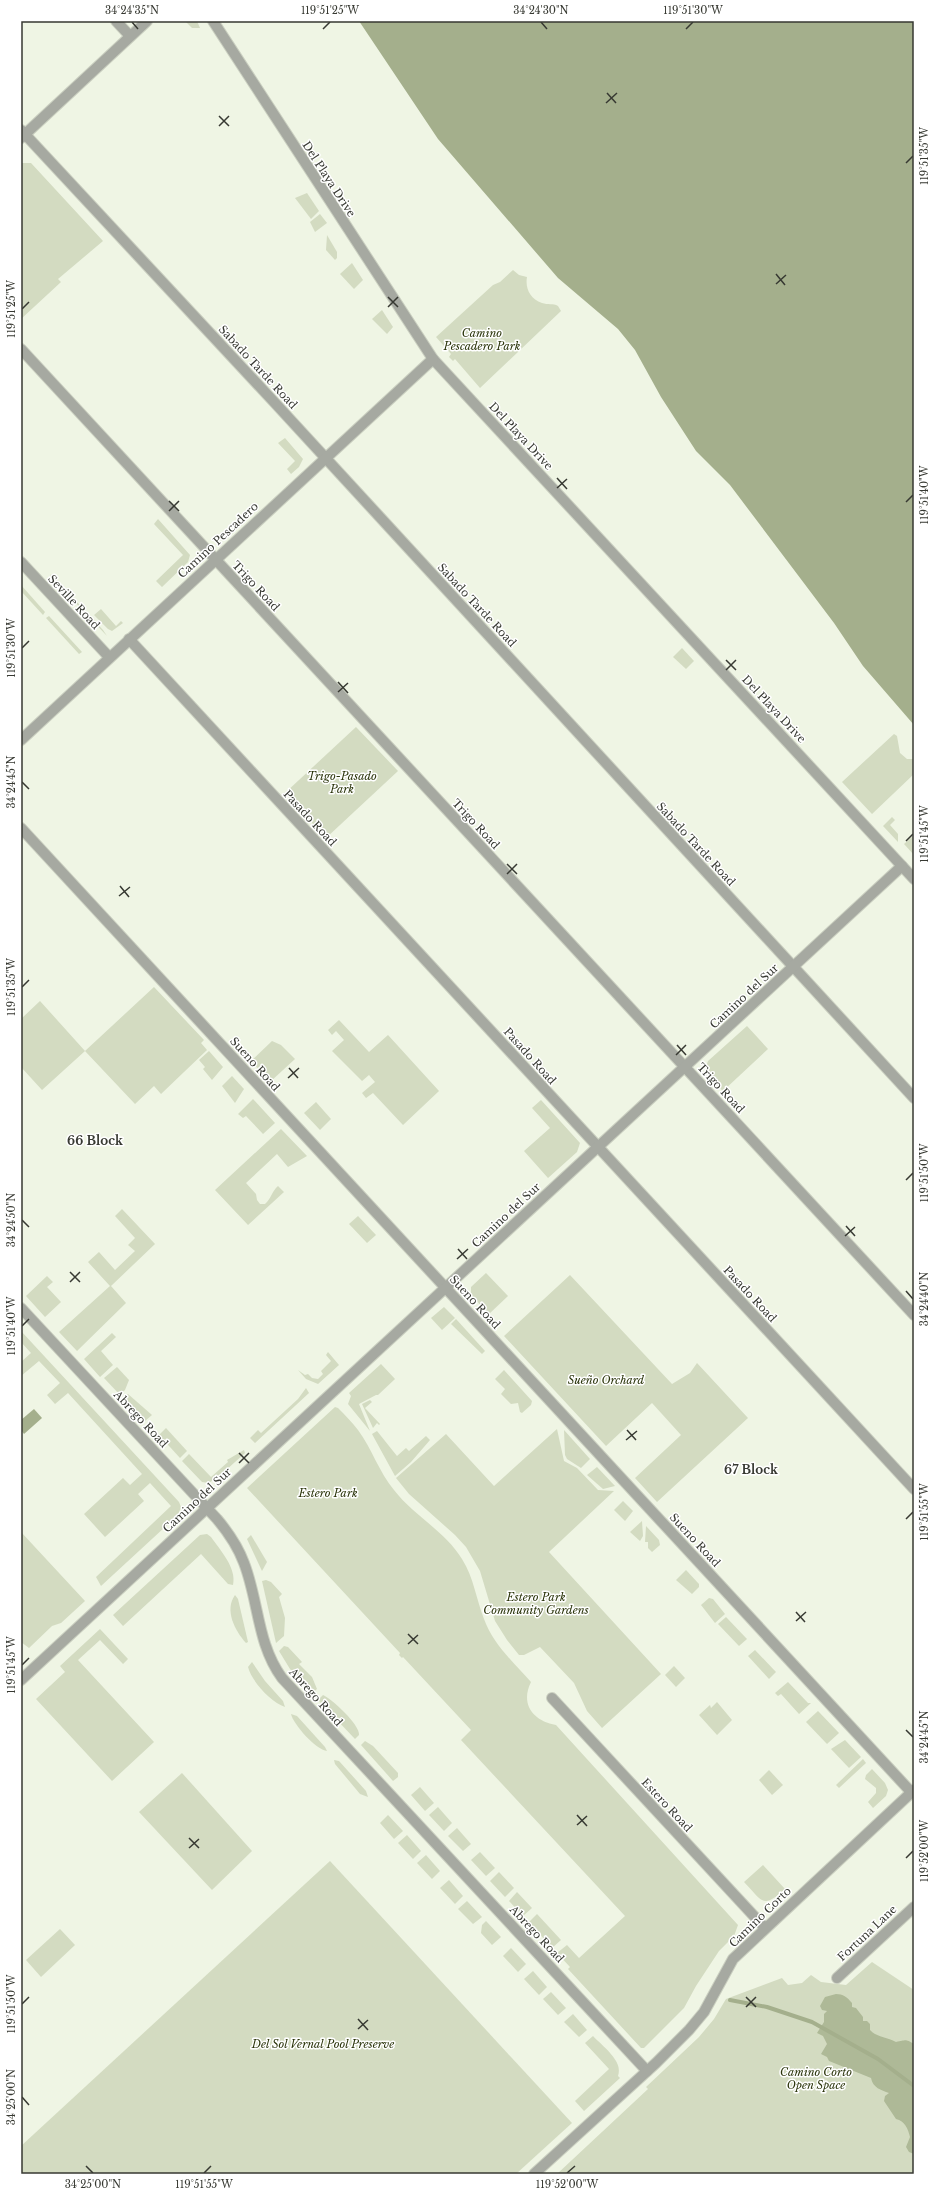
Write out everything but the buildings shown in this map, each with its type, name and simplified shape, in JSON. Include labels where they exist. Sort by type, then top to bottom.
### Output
[{"type":"street","points":[[116,21],[130,36]]},
{"type":"street","points":[[22,134],[147,21]]},
{"type":"street","name":"Del Playa Drive","points":[[213,21],[433,359],[914,879]]},
{"type":"street","name":"Sabado Tarde Road","points":[[22,134],[326,458],[914,1098]]},
{"type":"street","name":"Trigo Road","points":[[21,349],[914,1315]]},
{"type":"street","name":"Camino Pescadero","points":[[21,740],[128,639],[433,359]]},
{"type":"street","name":"Seville Road","points":[[21,562],[109,657]]},
{"type":"street","name":"Pasado Road","points":[[128,639],[914,1489]]},
{"type":"street","name":"Sueno Road","points":[[21,828],[444,1287],[913,1791]]},
{"type":"street","name":"Camino del Sur","points":[[21,1680],[444,1287],[685,1068],[902,866]]},
{"type":"street","name":"Abrego Road","points":[[21,1308],[206,1508],[234,1542],[244,1563],[266,1651],[282,1678],[647,2071]]},
{"type":"street","name":"Estero Road","points":[[552,1698],[765,1928]]},
{"type":"street","name":"Camino Corto","points":[[534,2174],[647,2071],[689,2030],[704,2012],[733,1959],[765,1928],[876,1828],[913,1791]]},
{"type":"street","name":"Fortuna Lane","points":[[837,1978],[914,1907]]},
{"type":"green space","points":[[185,21],[197,21],[200,28],[192,28]]},
{"type":"green space","points":[[21,163],[31,163],[103,241],[58,279],[61,282],[21,319]]},
{"type":"green space","points":[[307,193],[319,211],[311,219],[295,198]]},
{"type":"green space","points":[[320,214],[327,223],[315,232],[310,222]]},
{"type":"green space","points":[[327,235],[337,252],[337,258],[335,260],[326,250]]},
{"type":"green space","points":[[352,263],[363,280],[354,289],[340,274]]},
{"type":"green space","name":"Camino Pescadero Park","points":[[513,270],[519,275],[527,277],[529,293],[534,299],[542,303],[556,305],[561,311],[480,388],[455,359],[453,361],[449,357],[451,354],[436,337],[493,285],[500,282]]},
{"type":"green space","points":[[382,310],[393,327],[387,334],[372,319]]},
{"type":"green space","points":[[285,438],[303,459],[299,467],[291,474],[287,469],[295,461],[278,443]]},
{"type":"green space","points":[[158,519],[190,555],[188,562],[162,587],[156,581],[183,555],[154,524]]},
{"type":"green space","points":[[51,574],[103,630],[107,636],[50,576]]},
{"type":"green space","points":[[21,585],[45,612],[43,615],[21,591]]},
{"type":"green space","points":[[101,609],[116,626],[121,621],[123,623],[112,631],[108,629],[94,615]]},
{"type":"green space","points":[[49,616],[82,652],[79,654],[46,618]]},
{"type":"green space","points":[[682,648],[694,661],[686,669],[673,657]]},
{"type":"green space","name":"Trigo-Pasado Park","points":[[356,727],[398,771],[326,838],[285,793]]},
{"type":"green space","points":[[894,734],[897,736],[900,753],[907,759],[914,759],[914,774],[872,814],[842,782]]},
{"type":"green space","points":[[892,817],[895,820],[890,825],[898,834],[898,842],[883,826]]},
{"type":"green space","points":[[914,835],[914,855],[904,844]]},
{"type":"green space","points":[[154,987],[204,1040],[201,1043],[207,1050],[161,1094],[154,1086],[135,1104],[85,1051]]},
{"type":"green space","points":[[40,1001],[85,1051],[42,1090],[21,1067],[21,1019]]},
{"type":"green space","points":[[339,1020],[369,1052],[388,1035],[439,1091],[403,1125],[373,1093],[366,1098],[362,1093],[375,1082],[369,1075],[362,1081],[332,1051],[344,1040],[336,1031],[332,1035],[328,1030]]},
{"type":"green space","points":[[747,1026],[768,1049],[723,1091],[708,1074],[708,1061]]},
{"type":"green space","points":[[272,1041],[281,1045],[295,1059],[270,1082],[251,1061]]},
{"type":"green space","points":[[209,1051],[223,1067],[212,1080],[203,1069],[205,1067],[199,1060]]},
{"type":"green space","points":[[232,1076],[244,1089],[235,1103],[222,1086]]},
{"type":"green space","points":[[253,1099],[275,1123],[263,1134],[246,1116],[243,1118],[238,1114]]},
{"type":"green space","points":[[541,1100],[580,1143],[577,1152],[548,1178],[524,1151],[550,1128],[532,1108]]},
{"type":"green space","points":[[316,1102],[331,1119],[320,1130],[304,1113]]},
{"type":"green space","points":[[281,1129],[307,1156],[288,1167],[277,1154],[246,1183],[256,1194],[257,1200],[260,1204],[265,1204],[267,1202],[278,1186],[284,1192],[248,1225],[215,1190]]},
{"type":"green space","points":[[122,1209],[155,1244],[111,1286],[126,1303],[77,1351],[59,1332],[110,1286],[88,1262],[99,1252],[115,1270],[135,1251],[128,1245],[135,1238],[115,1216]]},
{"type":"green space","points":[[358,1216],[376,1235],[367,1243],[349,1224]]},
{"type":"green space","points":[[486,1273],[508,1296],[489,1314],[471,1295],[471,1287]]},
{"type":"green space","name":"Sueño Orchard","points":[[570,1275],[672,1384],[690,1373],[697,1363],[748,1418],[657,1502],[635,1478],[681,1435],[652,1403],[606,1446],[504,1336]]},
{"type":"green space","points":[[47,1276],[53,1282],[47,1287],[61,1302],[45,1317],[26,1296]]},
{"type":"green space","points":[[444,1307],[455,1318],[442,1330],[431,1318]]},
{"type":"green space","points":[[456,1319],[485,1351],[482,1354],[451,1324]]},
{"type":"green space","points":[[21,1331],[179,1502],[181,1507],[178,1515],[101,1586],[96,1577],[171,1506],[150,1483],[138,1494],[144,1501],[105,1537],[84,1514],[123,1478],[130,1485],[142,1474],[68,1393],[55,1404],[47,1395],[60,1383],[39,1361],[21,1376],[21,1362],[31,1353],[21,1342]]},
{"type":"green space","points":[[112,1333],[116,1337],[101,1351],[113,1365],[100,1377],[84,1359]]},
{"type":"green space","points":[[328,1352],[339,1365],[318,1384],[306,1379],[298,1370],[305,1375],[308,1374],[312,1378],[318,1379],[323,1374],[321,1371],[331,1361],[326,1355]]},
{"type":"green space","points":[[381,1364],[395,1379],[378,1395],[359,1404],[370,1431],[348,1404],[351,1396],[349,1393]]},
{"type":"green space","points":[[117,1367],[129,1380],[125,1390],[120,1395],[104,1378]]},
{"type":"green space","points":[[504,1370],[532,1401],[531,1405],[522,1413],[520,1412],[518,1403],[511,1404],[501,1394],[505,1389],[495,1379]]},
{"type":"green space","points":[[306,1388],[309,1393],[255,1443],[250,1438],[258,1430],[261,1433],[298,1399]]},
{"type":"green space","points":[[128,1394],[152,1415],[145,1421],[123,1398]]},
{"type":"green space","points":[[370,1400],[372,1402],[365,1408],[380,1424],[379,1425],[377,1423],[373,1428],[362,1404]]},
{"type":"green space","name":"Estero Park","points":[[335,1407],[338,1408],[351,1421],[358,1430],[384,1476],[394,1490],[411,1508],[447,1540],[462,1559],[469,1574],[481,1611],[493,1637],[504,1653],[531,1682],[527,1697],[531,1710],[541,1720],[556,1725],[738,1925],[734,1936],[719,1951],[696,1986],[684,2008],[644,2048],[641,2048],[568,1969],[570,1967],[557,1953],[567,1945],[579,1958],[625,1916],[461,1740],[471,1730],[403,1657],[402,1658],[399,1655],[400,1653],[247,1488]]},
{"type":"green space","points":[[166,1428],[187,1451],[180,1458],[159,1435]]},
{"type":"green space","name":"Estero Park Community Gardens","points":[[557,1429],[564,1461],[577,1468],[598,1490],[614,1491],[549,1552],[661,1674],[602,1728],[587,1711],[574,1683],[540,1647],[524,1655],[519,1655],[495,1621],[480,1571],[466,1547],[455,1535],[409,1494],[396,1478],[446,1434],[494,1486]]},
{"type":"green space","points":[[564,1430],[590,1459],[581,1468],[567,1459],[565,1455]]},
{"type":"green space","points":[[377,1431],[397,1456],[406,1448],[409,1451],[426,1436],[430,1440],[411,1462],[395,1476],[372,1434]]},
{"type":"green space","points":[[244,1450],[245,1453],[209,1483],[202,1482],[182,1461],[189,1454],[211,1477],[228,1462],[227,1460]]},
{"type":"green space","points":[[597,1467],[615,1486],[603,1489],[587,1475]]},
{"type":"green space","points":[[623,1501],[633,1511],[625,1521],[614,1510]]},
{"type":"green space","points":[[642,1521],[643,1536],[640,1541],[630,1532]]},
{"type":"green space","points":[[646,1526],[659,1540],[660,1545],[652,1552],[648,1548],[648,1542],[645,1542]]},
{"type":"green space","points":[[21,1532],[85,1601],[61,1623],[52,1626],[29,1648],[21,1642]]},
{"type":"green space","points":[[207,1534],[211,1537],[227,1560],[233,1572],[233,1585],[228,1584],[201,1554],[123,1626],[113,1615],[200,1535]]},
{"type":"green space","points":[[251,1535],[267,1562],[262,1571],[247,1539]]},
{"type":"green space","points":[[686,1570],[699,1584],[699,1587],[692,1594],[676,1580]]},
{"type":"green space","points":[[266,1580],[271,1582],[282,1594],[279,1597],[285,1618],[284,1636],[276,1643],[262,1581]]},
{"type":"green space","points":[[235,1595],[238,1599],[248,1642],[246,1643],[238,1633],[232,1620],[231,1607]]},
{"type":"green space","points":[[709,1598],[713,1599],[725,1614],[715,1623],[701,1605]]},
{"type":"green space","points":[[726,1617],[747,1639],[739,1646],[718,1624]]},
{"type":"green space","points":[[100,1629],[128,1659],[123,1664],[100,1640],[78,1660],[154,1742],[112,1781],[36,1699],[65,1672],[60,1666]]},
{"type":"green space","points":[[284,1646],[288,1647],[302,1662],[299,1664],[312,1677],[317,1689],[312,1693],[290,1669],[279,1651]]},
{"type":"green space","points":[[755,1650],[776,1672],[769,1679],[748,1656]]},
{"type":"green space","points":[[252,1662],[265,1681],[283,1701],[285,1707],[274,1701],[258,1685],[248,1667]]},
{"type":"green space","points":[[674,1666],[685,1678],[676,1687],[665,1675]]},
{"type":"green space","points":[[788,1682],[808,1703],[811,1703],[799,1714],[781,1694],[778,1696],[775,1693]]},
{"type":"green space","points":[[323,1695],[339,1707],[355,1725],[359,1735],[355,1739],[318,1700]]},
{"type":"green space","points":[[717,1702],[732,1720],[717,1735],[699,1715],[710,1705],[711,1708]]},
{"type":"green space","points":[[818,1711],[839,1733],[827,1744],[806,1722]]},
{"type":"green space","points":[[291,1714],[297,1716],[327,1751],[322,1750],[306,1736],[296,1724]]},
{"type":"green space","points":[[845,1740],[861,1757],[849,1768],[831,1749]]},
{"type":"green space","points":[[365,1741],[373,1746],[398,1773],[398,1777],[393,1781],[361,1745]]},
{"type":"green space","points":[[863,1759],[866,1763],[839,1788],[836,1785]]},
{"type":"green space","points":[[334,1760],[339,1761],[366,1791],[368,1797],[360,1794],[335,1764]]},
{"type":"green space","points":[[872,1769],[885,1783],[888,1790],[886,1796],[873,1808],[868,1802],[876,1793],[876,1788],[865,1779],[866,1775]]},
{"type":"green space","points":[[769,1770],[783,1785],[772,1795],[759,1780]]},
{"type":"green space","points":[[182,1773],[252,1851],[212,1890],[139,1812]]},
{"type":"green space","points":[[420,1787],[434,1803],[425,1811],[411,1795]]},
{"type":"green space","points":[[438,1807],[452,1823],[444,1831],[429,1815]]},
{"type":"green space","points":[[388,1815],[403,1831],[394,1839],[380,1823]]},
{"type":"green space","points":[[457,1828],[471,1844],[463,1851],[448,1836]]},
{"type":"green space","points":[[407,1835],[421,1851],[413,1859],[398,1843]]},
{"type":"green space","points":[[480,1852],[495,1868],[486,1876],[471,1860]]},
{"type":"green space","points":[[426,1855],[440,1871],[432,1879],[417,1863]]},
{"type":"green space","name":"Del Sol Vernal Pool Preserve","points":[[330,1861],[572,2123],[516,2174],[21,2174],[21,2146]]},
{"type":"green space","points":[[763,1865],[785,1889],[767,1901],[755,1894],[744,1882]]},
{"type":"green space","points":[[499,1872],[514,1888],[505,1897],[490,1881]]},
{"type":"green space","points":[[449,1880],[463,1896],[455,1904],[440,1888]]},
{"type":"green space","points":[[517,1892],[532,1908],[523,1916],[509,1901]]},
{"type":"green space","points":[[467,1901],[482,1917],[473,1924],[458,1909]]},
{"type":"green space","points":[[537,1914],[561,1940],[552,1948],[529,1922]]},
{"type":"green space","points":[[486,1921],[501,1937],[492,1945],[481,1933],[482,1925]]},
{"type":"green space","points":[[60,1929],[75,1945],[41,1977],[26,1960]]},
{"type":"green space","points":[[511,1948],[526,1964],[518,1972],[503,1956]]},
{"type":"green space","name":"Camino Corto Open Space","points":[[872,1962],[914,1990],[914,2174],[557,2174],[648,2089],[646,2087],[699,2037],[714,2019],[726,1999],[782,1978],[788,1985],[802,1983],[811,1975],[821,1982],[846,1985]]},
{"type":"green space","points":[[533,1971],[547,1987],[539,1995],[524,1979]]},
{"type":"green space","points":[[551,1992],[566,2008],[558,2015],[543,1999]]},
{"type":"green space","points":[[573,2014],[587,2030],[579,2037],[564,2022]]},
{"type":"green space","points":[[593,2036],[615,2059],[619,2070],[618,2076],[620,2078],[584,2111],[575,2101],[609,2069],[585,2043]]},
{"type":"shaded area","points":[[359,21],[914,21],[914,725],[863,666],[834,623],[730,485],[696,451],[661,397],[635,350],[618,329],[558,278],[438,139]]},
{"type":"shaded area","points":[[34,1409],[42,1418],[24,1434],[21,1430],[21,1420]]},
{"type":"shaded area","points":[[836,1994],[843,1995],[852,2003],[852,2007],[856,2008],[863,2017],[863,2021],[867,2021],[870,2024],[870,2030],[878,2036],[896,2042],[906,2040],[914,2044],[914,2154],[909,2152],[906,2147],[910,2137],[906,2126],[896,2119],[884,2101],[885,2096],[889,2093],[880,2090],[875,2086],[871,2078],[829,2061],[827,2057],[821,2054],[827,2044],[823,2036],[817,2033],[824,2022],[824,2014],[827,2011],[822,2010],[820,2006],[825,1997]]},
{"type":"waterway","points":[[730,2000],[767,2007],[812,2022],[878,2059],[914,2086]]},
{"type":"district","name":"66 Block","points":[[95,1141]]},
{"type":"district","name":"67 Block","points":[[751,1470]]}]
